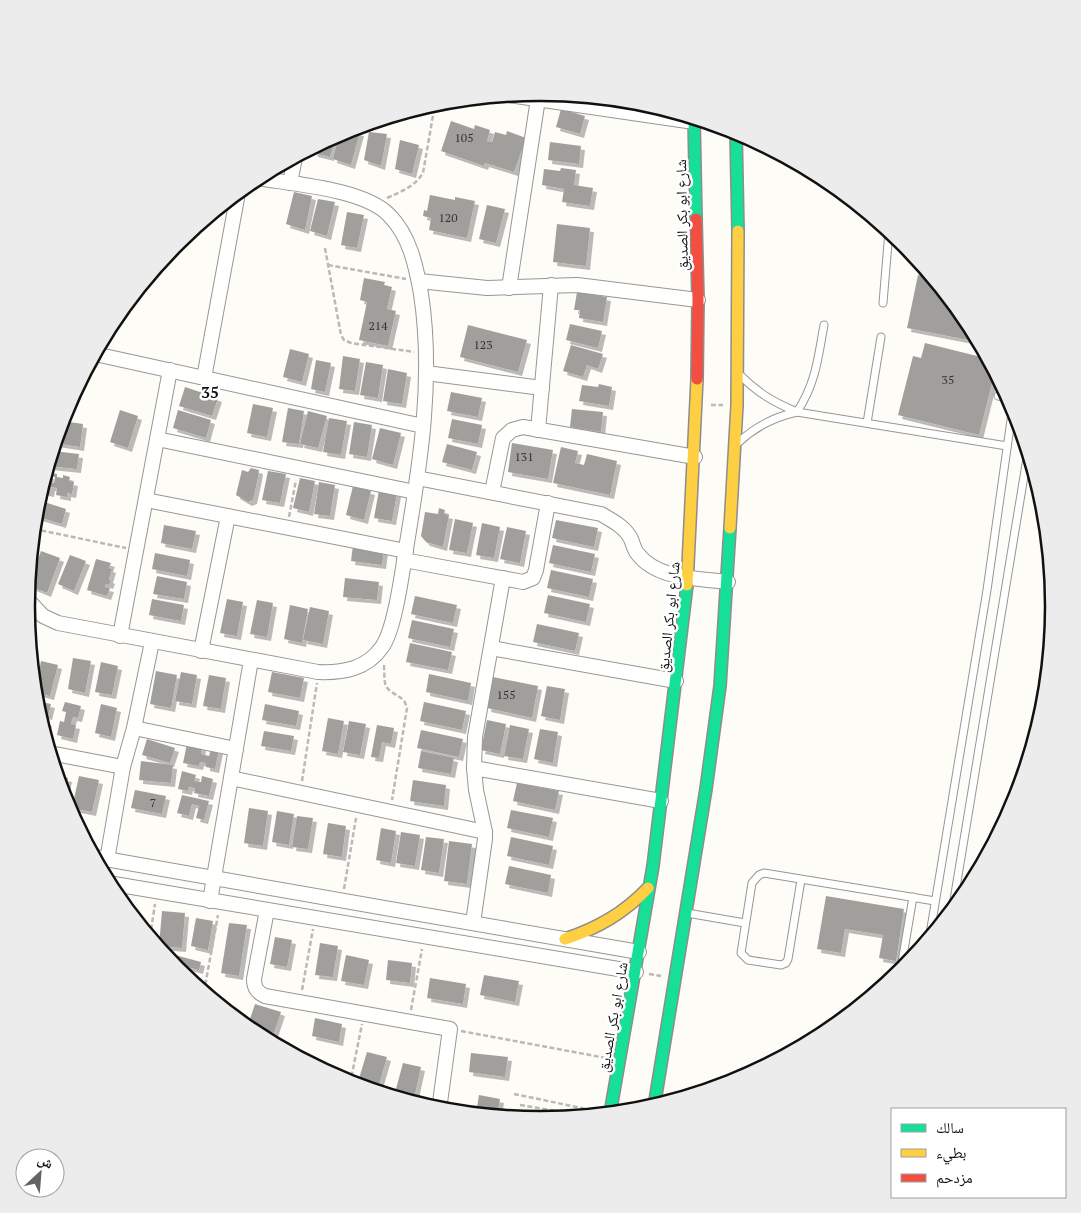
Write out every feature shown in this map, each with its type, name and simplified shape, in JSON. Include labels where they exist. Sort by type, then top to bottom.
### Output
[{"type":"main road","name":"شارع ابو بكر الصديق","points":[[611,1107],[653,866],[688,577],[697,405],[698,300],[694,125]]},
{"type":"main road","points":[[655,1098],[687,913],[718,703],[728,582],[737,405],[736,140]]},
{"type":"main road","points":[[565,939],[602,925],[619,915],[648,888]]},
{"type":"street","points":[[509,288],[538,101]]},
{"type":"street","points":[[556,101],[658,115]]},
{"type":"street","points":[[290,183],[293,166]]},
{"type":"street","points":[[35,608],[43,616],[58,624],[318,672],[340,673],[360,666],[373,658],[382,647],[389,634],[405,556],[423,426],[426,354],[425,323],[419,281],[413,256],[398,225],[388,213],[375,204],[359,196],[270,180]]},
{"type":"street","points":[[204,378],[236,203]]},
{"type":"street","points":[[419,281],[509,288],[551,285],[601,287],[698,300]]},
{"type":"street","points":[[538,430],[551,285]]},
{"type":"street","points":[[102,356],[423,426]]},
{"type":"street","points":[[120,636],[170,370]]},
{"type":"street","points":[[426,373],[542,388]]},
{"type":"street","points":[[492,492],[503,438],[512,430],[523,427],[695,457]]},
{"type":"street","points":[[157,439],[299,468],[416,485],[492,492],[601,514],[617,523],[630,536],[637,553],[652,566],[669,574],[728,582]]},
{"type":"street","points":[[146,500],[287,528],[523,582],[533,578],[536,570],[548,503]]},
{"type":"street","points":[[201,651],[228,516]]},
{"type":"street","points":[[473,924],[485,832],[476,790],[474,768],[475,738],[503,578]]},
{"type":"street","points":[[101,856],[134,728],[152,642]]},
{"type":"street","points":[[491,648],[676,680]]},
{"type":"street","points":[[215,902],[214,880],[251,660]]},
{"type":"street","points":[[134,728],[236,749]]},
{"type":"street","points":[[57,754],[123,767]]},
{"type":"street","points":[[474,768],[661,801]]},
{"type":"street","points":[[231,778],[485,832]]},
{"type":"street","points":[[103,858],[214,880],[342,900],[639,952]]},
{"type":"street","points":[[119,886],[636,972]]},
{"type":"street","points":[[267,910],[254,979],[254,986],[258,992],[265,996],[450,1029],[440,1102]]},
{"type":"street","points":[[604,966],[607,946]]},
{"type":"lane","points":[[883,303],[888,240]]},
{"type":"lane","points":[[735,446],[748,433],[763,423],[797,412],[814,378],[824,325]]},
{"type":"lane","points":[[868,423],[881,337]]},
{"type":"lane","points":[[738,372],[754,389],[774,403],[797,412],[1007,446]]},
{"type":"lane","points":[[931,928],[987,590],[1011,421]]},
{"type":"lane","points":[[955,896],[1026,466]]},
{"type":"lane","points":[[801,880],[786,963],[781,965],[748,960],[741,953],[752,883],[759,875],[764,873],[935,901]]},
{"type":"lane","points":[[902,960],[912,897]]},
{"type":"lane","points":[[687,913],[746,923]]},
{"type":"path","points":[[375,204],[410,188],[418,181],[423,172],[434,113]]},
{"type":"path","points":[[325,248],[341,335],[344,340],[351,343],[426,354]]},
{"type":"path","points":[[328,265],[419,281]]},
{"type":"path","points":[[697,405],[737,405]]},
{"type":"path","points":[[287,528],[299,468]]},
{"type":"path","points":[[41,530],[136,550]]},
{"type":"path","points":[[382,647],[385,685],[388,692],[404,700],[407,708],[390,812]]},
{"type":"path","points":[[300,793],[318,672]]},
{"type":"path","points":[[342,900],[358,805]]},
{"type":"path","points":[[151,929],[157,892]]},
{"type":"path","points":[[205,985],[215,902]]},
{"type":"path","points":[[300,1002],[315,918]]},
{"type":"path","points":[[409,1021],[424,936]]},
{"type":"path","points":[[636,972],[676,979]]},
{"type":"path","points":[[352,1076],[365,1013]]},
{"type":"path","points":[[450,1029],[619,1060]]},
{"type":"path","points":[[514,1094],[589,1110]]},
{"type":"path","points":[[520,1105],[559,1111]]},
{"type":"building","points":[[561,109],[585,116],[580,134],[556,127]]},
{"type":"building","points":[[451,121],[474,129],[475,125],[490,130],[487,141],[492,142],[495,132],[506,135],[507,131],[526,138],[514,172],[485,163],[484,166],[441,151]]},
{"type":"building","points":[[369,132],[387,134],[381,166],[364,160]]},
{"type":"building","points":[[359,135],[351,165],[333,159],[337,144]]},
{"type":"building","points":[[400,140],[419,145],[412,174],[395,169]]},
{"type":"building","points":[[550,142],[581,146],[579,164],[548,160]]},
{"type":"building","points":[[333,145],[330,157],[316,154]]},
{"type":"building","points":[[561,168],[576,170],[574,185],[593,188],[590,206],[562,202],[564,189],[542,185],[544,169],[560,171]]},
{"type":"building","points":[[294,192],[312,196],[305,230],[286,224]]},
{"type":"building","points":[[430,195],[455,200],[455,197],[475,201],[467,238],[429,230],[431,218],[423,216],[424,210],[427,211]]},
{"type":"building","points":[[318,199],[335,202],[327,236],[310,231]]},
{"type":"building","points":[[487,205],[505,209],[496,243],[479,239]]},
{"type":"building","points":[[347,212],[364,215],[357,248],[341,245]]},
{"type":"building","points":[[557,224],[590,228],[586,266],[553,262]]},
{"type":"building","points":[[918,275],[924,276],[942,299],[970,340],[907,328]]},
{"type":"building","points":[[364,278],[385,282],[384,285],[392,287],[387,309],[396,311],[388,346],[359,340],[367,302],[360,300]]},
{"type":"building","points":[[577,292],[607,297],[603,322],[579,318],[580,310],[574,310]]},
{"type":"building","points":[[570,324],[602,331],[598,348],[566,340]]},
{"type":"building","points":[[468,325],[527,340],[518,372],[460,357]]},
{"type":"building","points":[[925,343],[979,357],[993,381],[979,435],[898,415],[913,356],[921,358]]},
{"type":"building","points":[[571,345],[603,354],[598,369],[587,365],[583,377],[563,371]]},
{"type":"building","points":[[290,349],[309,354],[302,382],[283,377]]},
{"type":"building","points":[[343,356],[360,359],[355,391],[339,389]]},
{"type":"building","points":[[316,360],[331,363],[325,392],[311,389]]},
{"type":"building","points":[[366,362],[383,365],[378,398],[360,395]]},
{"type":"building","points":[[388,369],[407,373],[402,404],[383,401]]},
{"type":"building","points":[[599,384],[612,387],[609,406],[579,401],[582,385],[598,387]]},
{"type":"building","points":[[185,387],[218,398],[212,416],[179,406]]},
{"type":"building","points":[[451,392],[482,398],[478,417],[447,411]]},
{"type":"building","points":[[253,404],[273,408],[267,437],[247,433]]},
{"type":"building","points":[[288,408],[304,411],[299,444],[282,442]]},
{"type":"building","points":[[572,409],[603,412],[601,432],[570,427]]},
{"type":"building","points":[[120,410],[138,416],[128,448],[110,442]]},
{"type":"building","points":[[178,410],[211,420],[206,438],[173,428]]},
{"type":"building","points":[[308,411],[327,416],[318,448],[300,444]]},
{"type":"building","points":[[329,418],[347,421],[341,455],[323,452]]},
{"type":"building","points":[[452,419],[482,425],[478,444],[448,438]]},
{"type":"building","points":[[70,422],[83,424],[80,447],[62,444]]},
{"type":"building","points":[[354,422],[372,425],[367,457],[349,454]]},
{"type":"building","points":[[380,428],[401,433],[393,465],[372,459]]},
{"type":"building","points":[[512,443],[553,450],[548,479],[508,472]]},
{"type":"building","points":[[447,444],[477,452],[472,470],[442,462]]},
{"type":"building","points":[[561,447],[578,451],[575,463],[584,465],[587,454],[617,461],[610,495],[553,483]]},
{"type":"building","points":[[60,452],[79,454],[77,469],[55,467]]},
{"type":"building","points":[[251,468],[259,470],[253,500],[248,502],[236,495],[242,470],[248,472]]},
{"type":"building","points":[[268,471],[286,474],[280,503],[262,500]]},
{"type":"building","points":[[53,473],[57,474],[57,477],[63,478],[63,475],[70,477],[69,481],[74,482],[72,494],[67,493],[67,497],[56,495],[57,488],[51,487],[50,493],[48,493],[51,482],[54,483],[55,477],[52,476]]},
{"type":"building","points":[[300,478],[315,481],[309,512],[293,508]]},
{"type":"building","points":[[319,482],[335,485],[330,516],[314,514]]},
{"type":"building","points":[[353,486],[371,491],[364,520],[346,515]]},
{"type":"building","points":[[379,490],[397,493],[392,521],[374,518]]},
{"type":"building","points":[[46,503],[66,509],[62,524],[43,518]]},
{"type":"building","points":[[439,508],[445,510],[444,514],[449,515],[443,547],[426,542],[421,536],[425,512],[438,514]]},
{"type":"building","points":[[455,519],[473,523],[467,553],[449,550]]},
{"type":"building","points":[[556,520],[598,528],[594,547],[552,538]]},
{"type":"building","points":[[482,523],[500,527],[494,558],[476,555]]},
{"type":"building","points":[[164,525],[196,531],[192,549],[161,543]]},
{"type":"building","points":[[507,527],[526,531],[520,563],[500,559]]},
{"type":"building","points":[[353,545],[384,549],[382,565],[351,561]]},
{"type":"building","points":[[553,545],[595,554],[591,572],[549,563]]},
{"type":"building","points":[[41,551],[60,558],[47,593],[36,588],[37,561]]},
{"type":"building","points":[[155,553],[190,560],[187,576],[152,569]]},
{"type":"building","points":[[70,555],[86,561],[74,591],[58,584]]},
{"type":"building","points":[[96,559],[111,563],[109,568],[112,569],[109,579],[111,580],[109,585],[106,584],[105,587],[110,588],[107,596],[87,590]]},
{"type":"building","points":[[551,570],[593,579],[589,597],[547,588]]},
{"type":"building","points":[[157,576],[187,582],[184,599],[153,594]]},
{"type":"building","points":[[345,578],[379,582],[377,600],[343,597]]},
{"type":"building","points":[[548,595],[590,604],[586,622],[544,613]]},
{"type":"building","points":[[415,596],[457,605],[453,623],[411,614]]},
{"type":"building","points":[[152,599],[184,605],[181,621],[149,615]]},
{"type":"building","points":[[227,599],[243,602],[237,636],[220,633]]},
{"type":"building","points":[[257,600],[273,603],[267,637],[250,634]]},
{"type":"building","points":[[290,605],[308,609],[302,643],[284,639]]},
{"type":"building","points":[[310,607],[329,611],[323,644],[303,640]]},
{"type":"building","points":[[412,620],[454,629],[450,647],[408,638]]},
{"type":"building","points":[[537,624],[579,633],[575,651],[533,642]]},
{"type":"building","points":[[410,643],[452,652],[448,670],[406,662]]},
{"type":"building","points":[[73,658],[91,661],[85,693],[68,689]]},
{"type":"building","points":[[41,661],[58,665],[50,696],[43,694],[39,672]]},
{"type":"building","points":[[101,662],[118,666],[112,695],[95,692]]},
{"type":"building","points":[[156,671],[177,675],[171,708],[150,704]]},
{"type":"building","points":[[181,672],[197,675],[192,704],[175,701]]},
{"type":"building","points":[[272,672],[304,678],[300,698],[268,692]]},
{"type":"building","points":[[429,674],[471,683],[468,701],[426,692]]},
{"type":"building","points":[[209,675],[226,678],[221,709],[203,706]]},
{"type":"building","points":[[493,677],[538,686],[532,718],[487,708]]},
{"type":"building","points":[[547,686],[565,689],[560,720],[541,716]]},
{"type":"building","points":[[65,702],[81,706],[78,718],[73,717],[71,724],[76,725],[73,739],[57,735],[60,721],[64,722],[66,712],[62,711]]},
{"type":"building","points":[[424,702],[466,711],[462,730],[420,721]]},
{"type":"building","points":[[45,703],[51,704],[47,716]]},
{"type":"building","points":[[101,704],[117,708],[111,737],[95,733]]},
{"type":"building","points":[[265,704],[299,711],[296,726],[262,720]]},
{"type":"building","points":[[328,718],[344,721],[338,754],[322,751]]},
{"type":"building","points":[[487,720],[506,724],[500,754],[481,750]]},
{"type":"building","points":[[349,721],[366,724],[360,755],[343,752]]},
{"type":"building","points":[[377,725],[394,728],[391,744],[382,742],[379,758],[371,757]]},
{"type":"building","points":[[510,725],[529,729],[523,759],[504,756]]},
{"type":"building","points":[[540,729],[558,732],[553,763],[534,759]]},
{"type":"building","points":[[421,730],[463,739],[459,757],[417,748]]},
{"type":"building","points":[[264,731],[294,736],[291,751],[261,746]]},
{"type":"building","points":[[147,739],[175,748],[170,763],[142,755]]},
{"type":"building","points":[[187,744],[202,747],[201,754],[209,756],[211,749],[219,750],[215,769],[206,767],[206,763],[200,762],[199,766],[183,763]]},
{"type":"building","points":[[421,751],[454,758],[451,774],[418,768]]},
{"type":"building","points":[[141,761],[173,765],[171,783],[139,780]]},
{"type":"building","points":[[182,771],[196,775],[194,781],[201,782],[202,776],[213,779],[209,796],[194,793],[195,788],[189,787],[188,791],[178,789]]},
{"type":"building","points":[[79,776],[99,780],[92,812],[77,809],[74,801]]},
{"type":"building","points":[[413,780],[446,785],[444,806],[410,801]]},
{"type":"building","points":[[517,783],[559,791],[555,810],[513,801]]},
{"type":"building","points":[[135,790],[166,796],[162,814],[131,808]]},
{"type":"building","points":[[182,795],[209,801],[204,820],[196,818],[199,806],[192,804],[189,816],[177,813]]},
{"type":"building","points":[[249,808],[268,811],[263,846],[244,843]]},
{"type":"building","points":[[511,810],[553,818],[549,837],[507,828]]},
{"type":"building","points":[[277,811],[294,814],[289,845],[272,842]]},
{"type":"building","points":[[297,816],[313,818],[308,849],[292,847]]},
{"type":"building","points":[[328,823],[346,826],[342,857],[323,854]]},
{"type":"building","points":[[381,828],[396,831],[391,863],[376,860]]},
{"type":"building","points":[[401,832],[420,835],[415,866],[396,863]]},
{"type":"building","points":[[426,837],[444,839],[439,873],[421,870]]},
{"type":"building","points":[[511,837],[553,846],[549,865],[507,856]]},
{"type":"building","points":[[449,841],[472,844],[467,884],[444,881]]},
{"type":"building","points":[[509,866],[551,875],[548,893],[505,884]]},
{"type":"building","points":[[826,896],[904,909],[896,961],[879,958],[883,935],[845,929],[841,953],[817,949]]},
{"type":"building","points":[[162,911],[185,913],[182,948],[166,947],[160,939]]},
{"type":"building","points":[[196,918],[213,921],[208,950],[191,946]]},
{"type":"building","points":[[229,923],[247,925],[239,976],[221,973]]},
{"type":"building","points":[[275,937],[292,940],[287,967],[270,964]]},
{"type":"building","points":[[320,943],[338,946],[333,977],[315,975]]},
{"type":"building","points":[[346,955],[369,960],[364,985],[341,981]]},
{"type":"building","points":[[175,956],[201,962],[199,970],[185,966]]},
{"type":"building","points":[[388,960],[412,963],[410,983],[386,980]]},
{"type":"building","points":[[484,975],[519,981],[515,1002],[480,995]]},
{"type":"building","points":[[430,978],[466,984],[463,1004],[427,998]]},
{"type":"building","points":[[255,1004],[281,1012],[274,1033],[266,1030],[250,1020]]},
{"type":"building","points":[[315,1018],[342,1024],[339,1042],[312,1036]]},
{"type":"building","points":[[367,1052],[387,1057],[379,1085],[359,1078]]},
{"type":"building","points":[[471,1053],[508,1057],[505,1077],[469,1072]]},
{"type":"building","points":[[403,1063],[421,1067],[415,1094],[396,1089]]},
{"type":"building","points":[[479,1095],[500,1099],[498,1110],[477,1108]]},
{"type":"traffic: fast","points":[[694,125],[696,219]]},
{"type":"traffic: fast","points":[[736,140],[738,231]]},
{"type":"traffic: fast","points":[[655,1098],[706,789],[720,686],[730,528]]},
{"type":"traffic: fast","points":[[611,1107],[653,866],[687,585]]},
{"type":"traffic: slow","points":[[730,528],[737,405],[738,231]]},
{"type":"traffic: slow","points":[[687,585],[697,379]]},
{"type":"traffic: slow","points":[[565,939],[589,930],[610,919],[630,905],[648,888]]},
{"type":"traffic: jam","points":[[696,219],[697,379]]},
{"type":"district","name":"35","points":[[210,392]]}]
